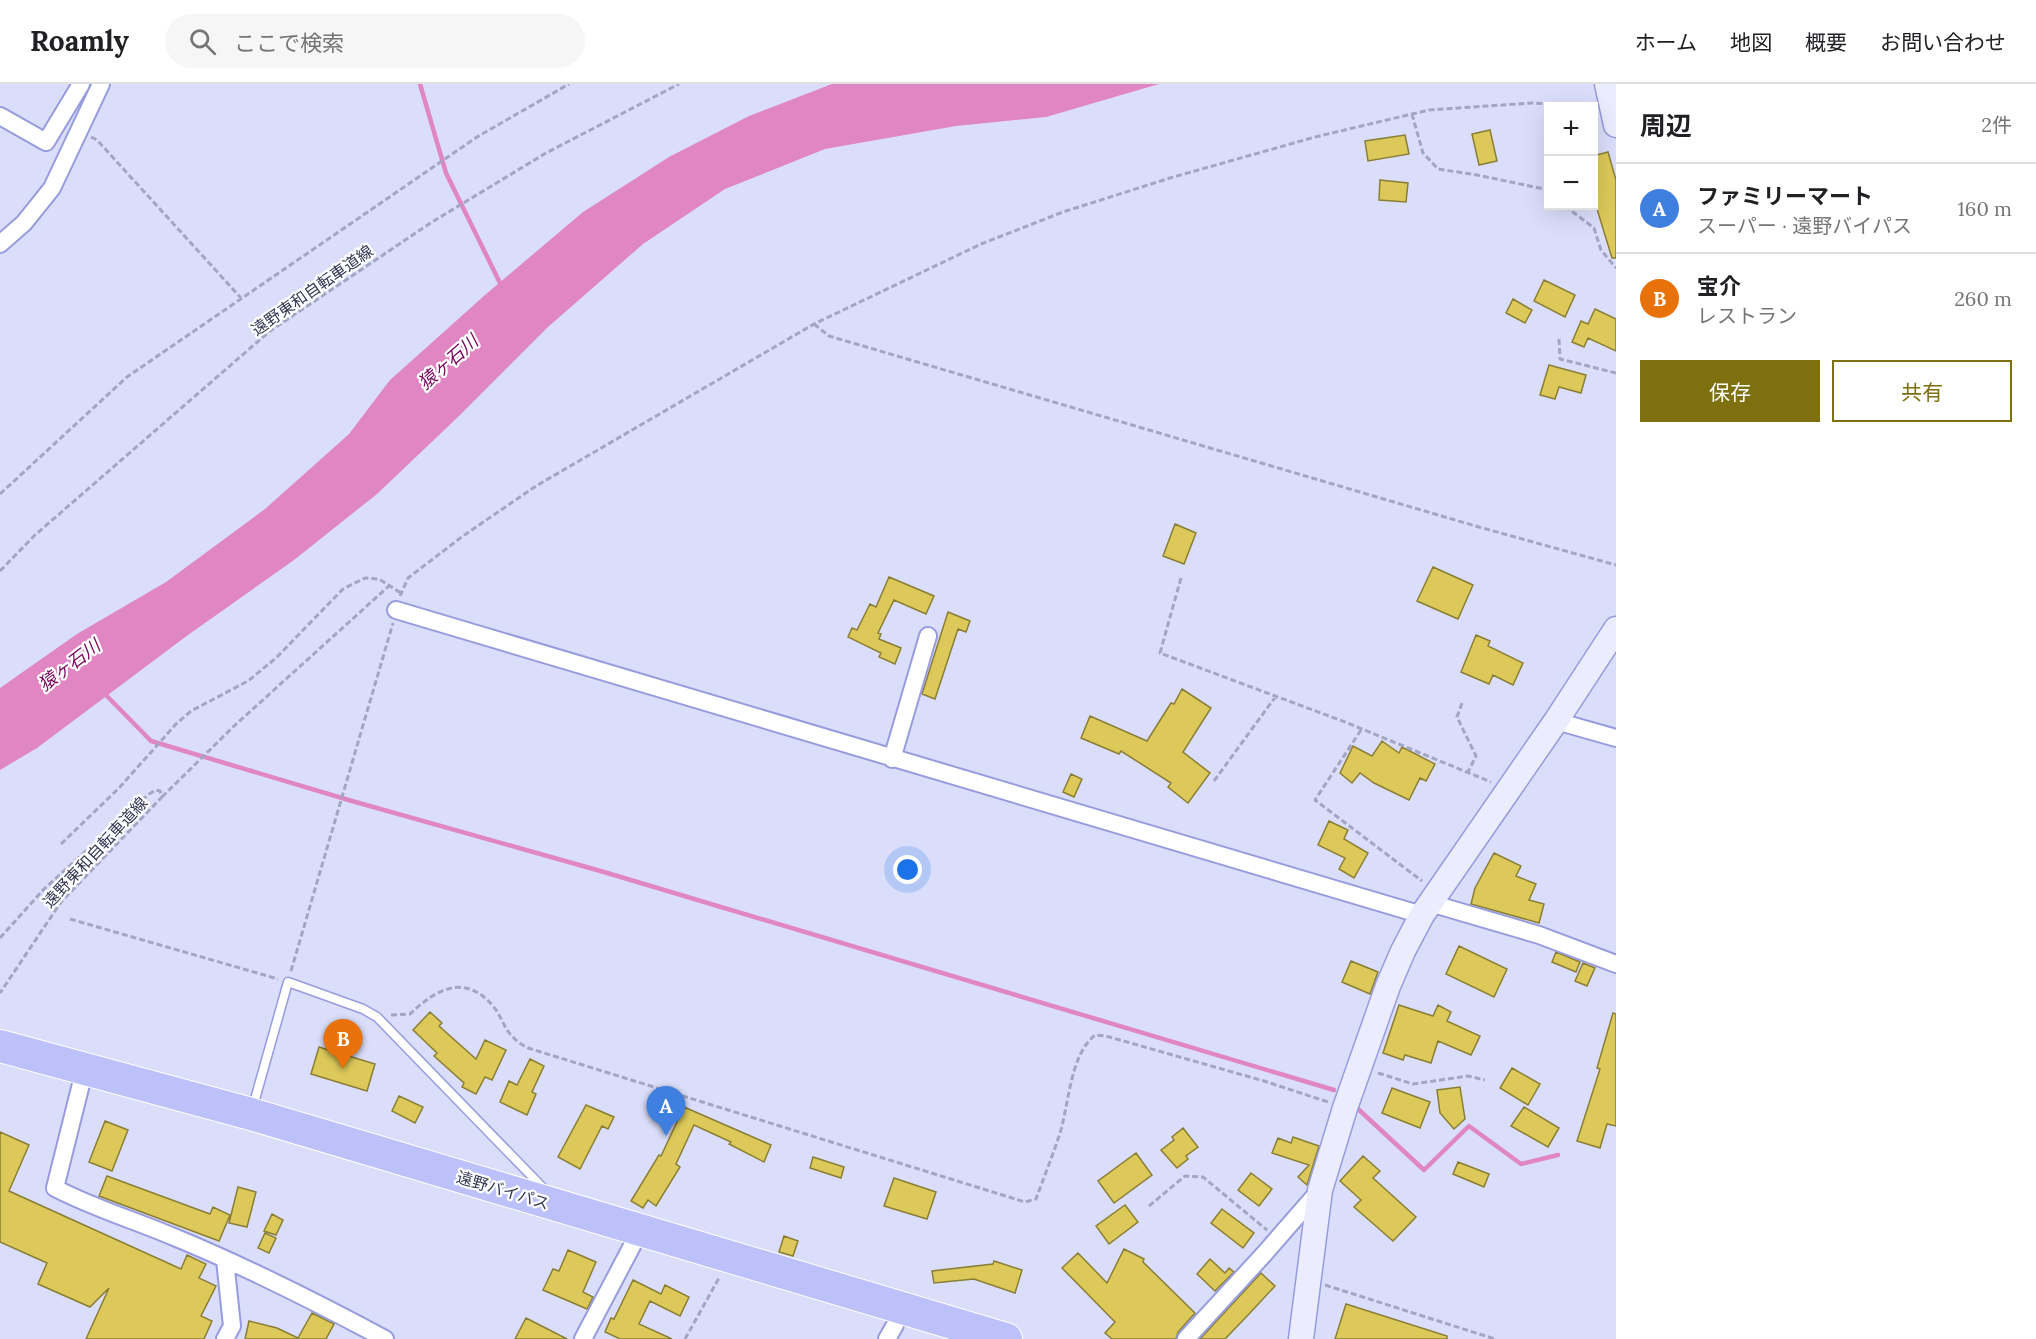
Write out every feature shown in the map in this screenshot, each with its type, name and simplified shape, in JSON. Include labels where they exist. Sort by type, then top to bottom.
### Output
[{"type":"highway","name":"遠野バイパス","points":[[0,1046],[251,1114],[1006,1339]]},
{"type":"highway","name":"遠野バイパス","points":[[0,1055],[302,1152],[632,1246],[891,1332],[942,1339]]},
{"type":"street","points":[[0,116],[46,142],[81,84]]},
{"type":"street","points":[[0,244],[24,223],[52,188],[81,130],[96,86]]},
{"type":"street","points":[[1602,94],[1616,125]]},
{"type":"street","points":[[396,610],[892,759],[1539,935],[1616,964]]},
{"type":"street","points":[[1301,1339],[1320,1190],[1345,1108],[1388,986],[1430,904],[1556,721],[1616,629]]},
{"type":"street","points":[[892,759],[928,636]]},
{"type":"street","points":[[1556,721],[1616,738]]},
{"type":"street","points":[[81,1080],[55,1188],[83,1202],[173,1236],[286,1286],[385,1339]]},
{"type":"street","points":[[1186,1339],[1320,1190]]},
{"type":"street","points":[[583,1339],[632,1246]]},
{"type":"street","points":[[225,1260],[232,1326],[225,1339]]},
{"type":"lane","points":[[251,1114],[288,982],[363,1009],[377,1017],[547,1189],[548,1204]]},
{"type":"path","points":[[0,494],[127,377],[477,137],[569,84]]},
{"type":"path","name":"遠野東和自転車道線","points":[[0,571],[35,535],[270,331],[470,199],[546,153],[679,84]]},
{"type":"path","points":[[61,844],[120,788],[191,711],[248,681],[276,658],[343,589],[365,578],[379,579],[401,593],[408,578],[463,536],[536,486],[814,324],[981,244],[1063,212],[1170,178],[1303,141],[1429,110],[1532,103],[1602,94]]},
{"type":"path","points":[[1412,114],[1423,153],[1438,169],[1544,189]]},
{"type":"path","points":[[81,130],[97,140],[241,298]]},
{"type":"path","points":[[1570,210],[1594,228],[1601,250],[1616,268]]},
{"type":"path","points":[[814,324],[829,336],[1616,565]]},
{"type":"path","points":[[1559,339],[1560,359],[1616,373]]},
{"type":"path","points":[[1181,578],[1160,653],[1345,722],[1509,789]]},
{"type":"path","points":[[162,797],[233,727],[390,585]]},
{"type":"path","points":[[70,919],[288,982],[396,610]]},
{"type":"path","points":[[1214,781],[1276,696]]},
{"type":"path","points":[[1462,703],[1457,717],[1476,756],[1468,772]]},
{"type":"path","points":[[1361,730],[1315,801],[1430,904]]},
{"type":"path","name":"遠野東和自転車道線","points":[[0,938],[44,889],[149,794],[156,790],[160,791],[162,797],[61,902],[0,993]]},
{"type":"path","points":[[377,1017],[410,1014],[426,998],[446,988],[458,986],[476,991],[493,1006],[512,1037],[528,1048],[1025,1202],[1036,1199],[1060,1132],[1080,1054],[1087,1042],[1095,1035],[1106,1036],[1264,1081],[1345,1108]]},
{"type":"path","points":[[1359,1067],[1413,1084],[1468,1076],[1485,1080]]},
{"type":"path","points":[[1149,1206],[1185,1176],[1203,1177],[1278,1238]]},
{"type":"path","points":[[685,1339],[721,1274]]},
{"type":"path","points":[[1309,1280],[1495,1339]]},
{"type":"water","name":"猿ヶ石川","points":[[832,84],[1159,84],[1046,117],[956,126],[825,149],[725,189],[643,244],[548,327],[377,494],[294,560],[188,635],[37,748],[0,770],[0,688],[77,634],[166,582],[265,509],[349,434],[390,380],[583,212],[669,157],[749,116]]},
{"type":"building","points":[[1490,130],[1497,161],[1479,165],[1472,134]]},
{"type":"building","points":[[1405,135],[1409,154],[1368,161],[1365,141]]},
{"type":"building","points":[[1608,152],[1616,180],[1616,258],[1612,258],[1597,210],[1598,155]]},
{"type":"building","points":[[1380,180],[1408,183],[1406,202],[1379,200]]},
{"type":"building","points":[[1544,280],[1575,295],[1565,317],[1534,301]]},
{"type":"building","points":[[1513,299],[1532,310],[1525,323],[1506,313]]},
{"type":"building","points":[[1595,309],[1616,319],[1616,351],[1588,338],[1584,347],[1572,342],[1581,321],[1588,324]]},
{"type":"building","points":[[1549,365],[1586,375],[1581,393],[1559,387],[1555,399],[1540,395]]},
{"type":"building","points":[[1175,524],[1196,533],[1184,564],[1163,556]]},
{"type":"building","points":[[1433,567],[1473,585],[1458,619],[1417,601]]},
{"type":"building","points":[[889,577],[934,596],[926,614],[894,600],[878,633],[881,634],[879,639],[901,648],[895,664],[879,657],[881,653],[848,637],[852,628],[857,630],[870,604],[876,607]]},
{"type":"building","points":[[948,612],[970,621],[966,632],[958,629],[935,699],[922,694]]},
{"type":"building","points":[[1476,635],[1490,641],[1488,646],[1523,663],[1513,685],[1493,675],[1489,684],[1461,672]]},
{"type":"building","points":[[1182,689],[1211,708],[1183,752],[1210,773],[1188,803],[1168,787],[1171,783],[1121,751],[1119,754],[1081,738],[1090,716],[1147,741]]},
{"type":"building","points":[[1382,741],[1399,753],[1402,747],[1435,764],[1426,781],[1420,778],[1409,800],[1374,783],[1360,773],[1352,783],[1340,773],[1353,746],[1372,756]]},
{"type":"building","points":[[1071,774],[1082,779],[1074,797],[1063,792]]},
{"type":"building","points":[[1329,821],[1348,830],[1344,839],[1368,853],[1354,878],[1339,869],[1345,858],[1318,845]]},
{"type":"building","points":[[1494,853],[1521,866],[1516,876],[1536,884],[1529,900],[1544,904],[1539,923],[1471,904],[1475,888]]},
{"type":"building","points":[[1459,946],[1507,969],[1494,997],[1446,974]]},
{"type":"building","points":[[1556,952],[1580,962],[1576,972],[1552,962]]},
{"type":"building","points":[[1351,961],[1378,972],[1370,994],[1342,982]]},
{"type":"building","points":[[1583,963],[1595,968],[1587,986],[1575,981]]},
{"type":"building","points":[[1399,1005],[1433,1016],[1438,1005],[1451,1012],[1447,1021],[1480,1036],[1471,1055],[1438,1041],[1431,1063],[1405,1055],[1403,1060],[1383,1053]]},
{"type":"building","points":[[430,1012],[442,1023],[439,1026],[476,1059],[485,1040],[506,1050],[492,1080],[485,1077],[476,1094],[462,1087],[464,1083],[434,1056],[437,1053],[413,1030]]},
{"type":"building","points":[[1613,1013],[1616,1014],[1616,1126],[1607,1124],[1600,1148],[1577,1141],[1600,1069],[1597,1068]]},
{"type":"building","points":[[319,1047],[375,1064],[367,1091],[311,1074]]},
{"type":"building","points":[[530,1059],[544,1066],[532,1092],[536,1094],[527,1115],[500,1102],[509,1081],[517,1085]]},
{"type":"building","points":[[1512,1068],[1540,1084],[1528,1105],[1500,1088]]},
{"type":"building","points":[[1460,1087],[1465,1119],[1454,1129],[1440,1113],[1437,1090]]},
{"type":"building","points":[[1392,1088],[1430,1102],[1420,1128],[1382,1113]]},
{"type":"building","points":[[399,1096],[423,1107],[415,1123],[392,1111]]},
{"type":"building","points":[[586,1105],[614,1117],[608,1129],[602,1126],[580,1169],[558,1157]]},
{"type":"building","points":[[684,1107],[771,1145],[764,1162],[729,1144],[731,1142],[694,1125],[676,1164],[680,1167],[656,1206],[648,1200],[643,1208],[631,1201],[659,1155],[661,1156]]},
{"type":"building","points":[[1524,1107],[1559,1128],[1548,1147],[1511,1126]]},
{"type":"building","points":[[105,1121],[128,1130],[112,1171],[89,1162]]},
{"type":"building","points":[[1183,1128],[1198,1147],[1186,1156],[1188,1159],[1177,1168],[1161,1150],[1174,1140],[1172,1137]]},
{"type":"building","points":[[0,1132],[29,1145],[9,1191],[181,1269],[187,1255],[206,1264],[199,1278],[216,1286],[201,1316],[212,1321],[204,1339],[86,1339],[109,1288],[90,1307],[38,1284],[47,1263],[0,1242]]},
{"type":"building","points":[[1293,1137],[1319,1146],[1307,1185],[1298,1177],[1309,1165],[1272,1153],[1278,1138],[1291,1143]]},
{"type":"building","points":[[1136,1153],[1152,1175],[1114,1203],[1098,1181]]},
{"type":"building","points":[[1363,1156],[1380,1171],[1373,1178],[1416,1217],[1393,1241],[1354,1207],[1361,1200],[1340,1181]]},
{"type":"building","points":[[813,1157],[844,1167],[841,1178],[810,1168]]},
{"type":"building","points":[[1458,1162],[1489,1174],[1484,1187],[1453,1174]]},
{"type":"building","points":[[1251,1173],[1272,1189],[1259,1206],[1238,1190]]},
{"type":"building","points":[[107,1176],[210,1214],[213,1207],[230,1215],[219,1241],[99,1196]]},
{"type":"building","points":[[894,1178],[936,1192],[927,1219],[884,1206]]},
{"type":"building","points":[[238,1187],[256,1192],[247,1227],[229,1223]]},
{"type":"building","points":[[1125,1205],[1138,1222],[1109,1244],[1096,1226]]},
{"type":"building","points":[[1222,1209],[1254,1233],[1243,1248],[1211,1223]]},
{"type":"building","points":[[272,1214],[283,1220],[276,1235],[264,1231]]},
{"type":"building","points":[[265,1233],[276,1238],[269,1253],[258,1248]]},
{"type":"building","points":[[784,1236],[798,1241],[793,1256],[779,1252]]},
{"type":"building","points":[[1124,1249],[1144,1259],[1143,1262],[1195,1313],[1178,1332],[1176,1339],[1112,1339],[1105,1333],[1115,1322],[1062,1268],[1078,1253],[1107,1283]]},
{"type":"building","points":[[568,1250],[596,1262],[583,1292],[593,1297],[587,1309],[543,1290],[553,1269],[559,1271]]},
{"type":"building","points":[[1210,1259],[1225,1273],[1229,1268],[1234,1272],[1215,1291],[1197,1274]]},
{"type":"building","points":[[994,1261],[1022,1270],[1015,1293],[974,1279],[934,1283],[932,1271],[993,1264]]},
{"type":"building","points":[[1261,1273],[1275,1286],[1225,1339],[1200,1339]]},
{"type":"building","points":[[633,1280],[661,1294],[665,1285],[689,1297],[680,1316],[650,1301],[639,1324],[672,1339],[620,1339],[605,1332]]},
{"type":"building","points":[[1346,1304],[1447,1336],[1447,1339],[1335,1339]]},
{"type":"building","points":[[312,1313],[334,1324],[326,1339],[245,1339],[249,1321],[277,1328],[298,1338]]},
{"type":"building","points":[[526,1318],[567,1339],[515,1339]]},
{"type":"waterway","points":[[420,84],[446,173],[500,283]]},
{"type":"waterway","points":[[103,692],[151,741],[352,801],[604,872],[1334,1090]]},
{"type":"waterway","points":[[1357,1108],[1424,1170],[1469,1126],[1521,1164],[1558,1155]]},
{"type":"place","name":"宝介","points":[[343,1069]]},
{"type":"place","name":"ファミリーマート","points":[[666,1136]]}]
